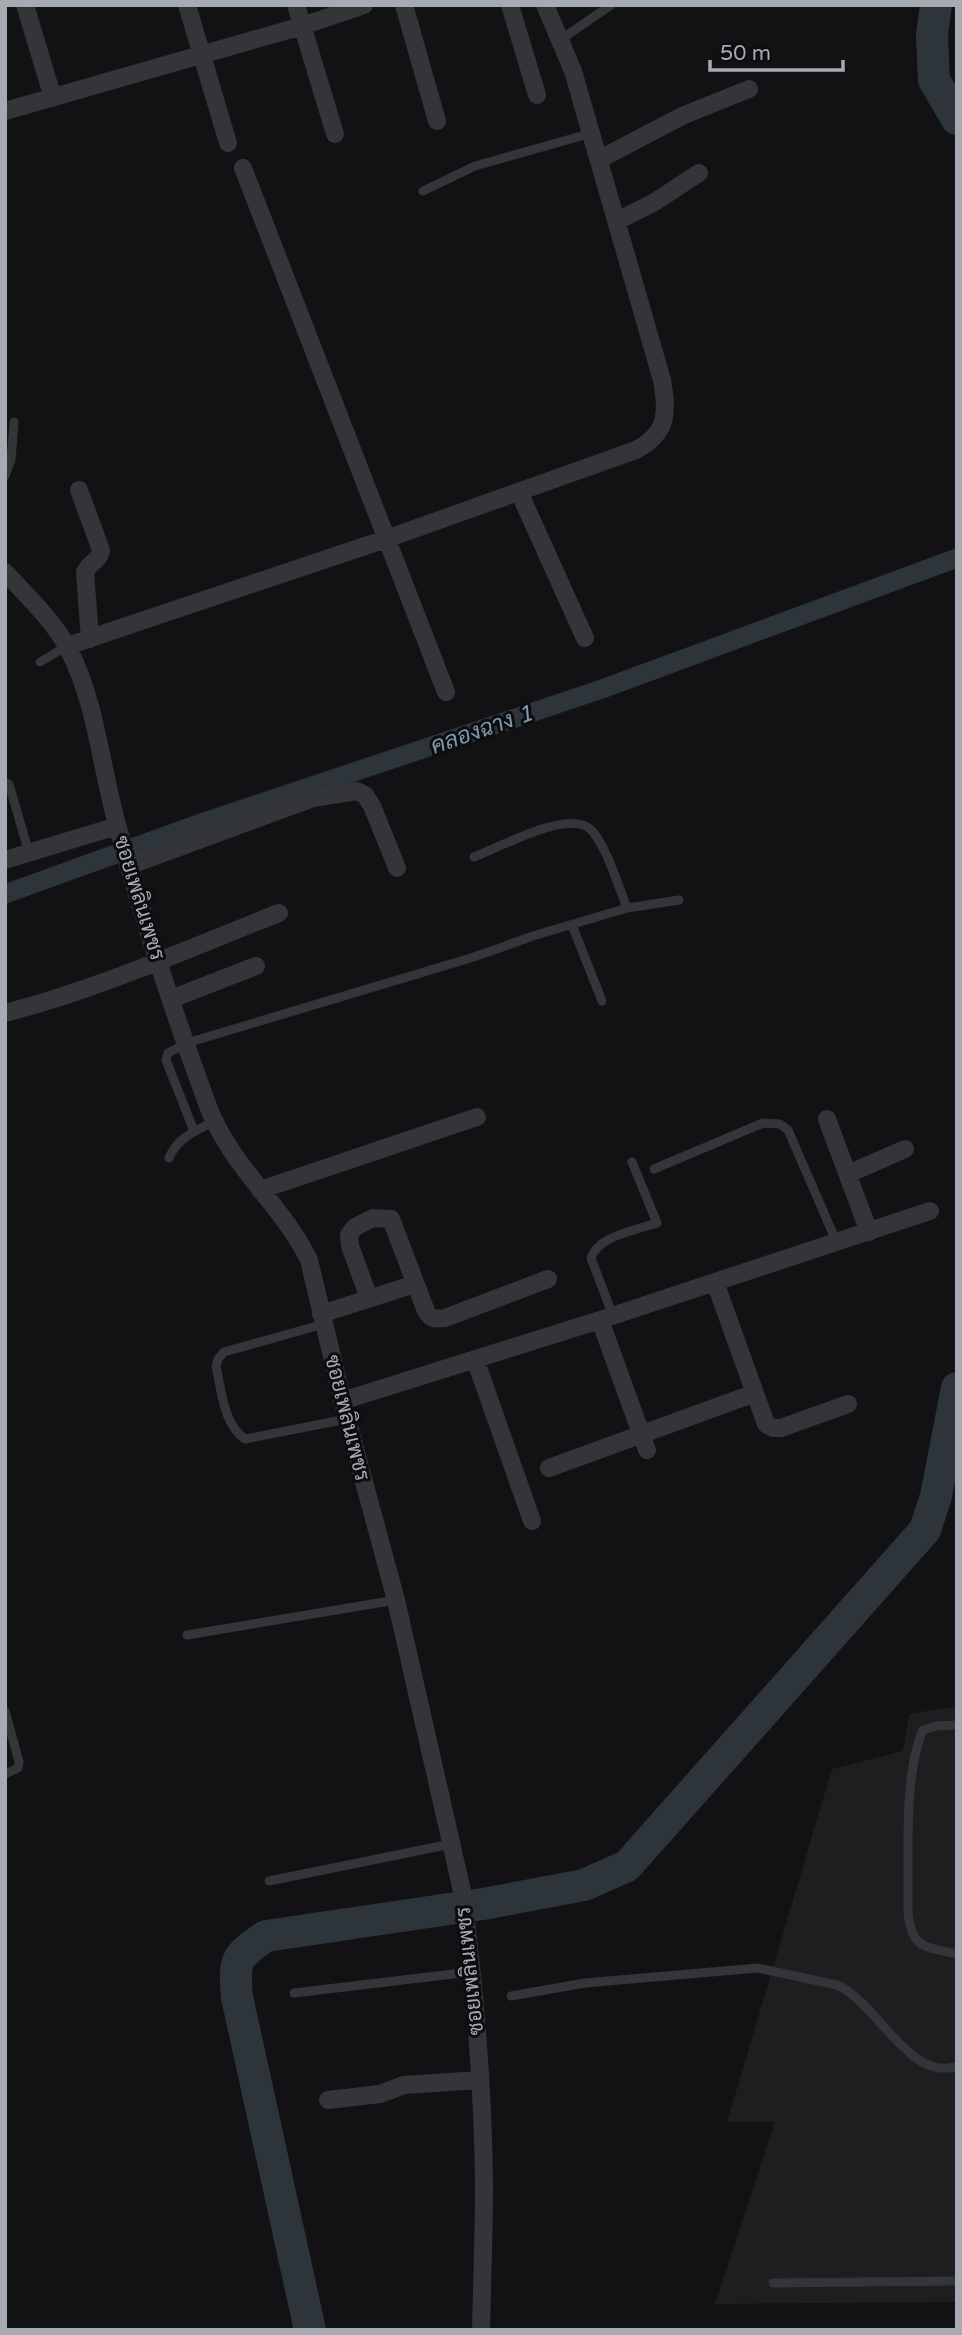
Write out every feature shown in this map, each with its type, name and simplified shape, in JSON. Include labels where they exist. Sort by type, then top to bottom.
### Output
[{"type":"street","points":[[25,5],[53,98]]},
{"type":"street","points":[[187,5],[228,143]]},
{"type":"street","points":[[296,5],[335,134]]},
{"type":"street","points":[[5,111],[302,26],[364,5]]},
{"type":"street","points":[[404,5],[437,121]]},
{"type":"street","points":[[510,5],[537,95]]},
{"type":"street","points":[[67,646],[386,539],[636,450],[650,443],[658,433],[664,419],[666,402],[662,380],[573,71],[545,5]]},
{"type":"street","points":[[600,159],[682,116],[750,89]]},
{"type":"street","points":[[243,168],[446,692]]},
{"type":"street","points":[[617,221],[653,203],[699,173]]},
{"type":"street","points":[[79,491],[101,550],[98,559],[87,567],[85,572],[90,639]]},
{"type":"street","points":[[519,492],[585,638]]},
{"type":"street","name":"ซอยเพลินเพชร","points":[[5,572],[67,646],[86,694],[117,825],[157,961],[215,1121],[239,1164],[290,1227],[309,1260],[346,1419],[396,1600],[462,1891],[479,2080],[484,2184],[481,2330]]},
{"type":"street","points":[[128,865],[313,798],[357,791],[365,795],[372,806],[397,869]]},
{"type":"street","points":[[5,860],[117,825]]},
{"type":"street","points":[[5,1013],[34,1006],[279,913]]},
{"type":"street","points":[[171,999],[256,966]]},
{"type":"street","points":[[260,1191],[477,1117]]},
{"type":"street","points":[[827,1119],[869,1232]]},
{"type":"street","points":[[849,1174],[905,1149]]},
{"type":"street","points":[[342,1401],[607,1318],[930,1211]]},
{"type":"street","points":[[369,1298],[350,1246],[349,1235],[355,1227],[373,1218],[391,1219],[426,1311],[435,1319],[548,1279]]},
{"type":"street","points":[[715,1282],[766,1424],[781,1428],[848,1404]]},
{"type":"street","points":[[322,1319],[369,1298],[415,1284]]},
{"type":"street","points":[[607,1318],[644,1442]]},
{"type":"street","points":[[475,1359],[532,1521]]},
{"type":"street","points":[[549,1468],[644,1442],[755,1393]]},
{"type":"street","points":[[327,2100],[380,2094],[404,2085],[479,2080]]},
{"type":"lane","points":[[560,40],[611,5]]},
{"type":"lane","points":[[423,191],[475,166],[592,133]]},
{"type":"lane","points":[[5,477],[11,460],[15,422]]},
{"type":"lane","points":[[40,662],[67,646]]},
{"type":"lane","points":[[5,782],[9,784],[29,853]]},
{"type":"lane","points":[[474,857],[558,823],[573,822],[584,825],[592,830],[600,843],[626,908]]},
{"type":"lane","points":[[194,1131],[166,1060],[168,1053],[187,1043],[463,961],[626,908],[679,900]]},
{"type":"lane","points":[[572,925],[602,1001]]},
{"type":"lane","points":[[169,1158],[178,1142],[215,1121]]},
{"type":"lane","points":[[654,1169],[763,1124],[780,1124],[788,1130],[837,1242]]},
{"type":"lane","points":[[607,1318],[591,1258],[594,1250],[602,1243],[657,1223],[632,1163]]},
{"type":"lane","points":[[322,1319],[224,1352],[216,1367],[223,1400],[229,1422],[237,1434],[245,1439],[346,1419]]},
{"type":"lane","points":[[187,1635],[396,1600]]},
{"type":"lane","points":[[5,1711],[19,1762],[18,1768],[5,1773]]},
{"type":"lane","points":[[957,1725],[923,1730],[918,1741],[912,1770],[908,1911],[910,1931],[918,1943],[957,1954]]},
{"type":"lane","points":[[268,1881],[451,1844]]},
{"type":"lane","points":[[511,1996],[585,1983],[758,1968],[849,1990],[920,2062],[943,2068],[957,2066]]},
{"type":"lane","points":[[294,1993],[470,1972]]},
{"type":"lane","points":[[773,2283],[957,2281]]},
{"type":"shaded area","points":[[957,1706],[957,2302],[715,2304],[775,2122],[727,2122],[832,1769],[903,1751],[909,1714]]},
{"type":"waterway","points":[[936,5],[932,35],[934,80],[957,119]]},
{"type":"waterway","name":"คลองฉาง 1","points":[[5,894],[204,822],[602,689],[957,558]]},
{"type":"waterway","points":[[310,2330],[237,1997],[236,1974],[242,1955],[266,1936],[483,1904],[584,1885],[627,1866],[925,1530],[936,1496],[957,1388]]}]
